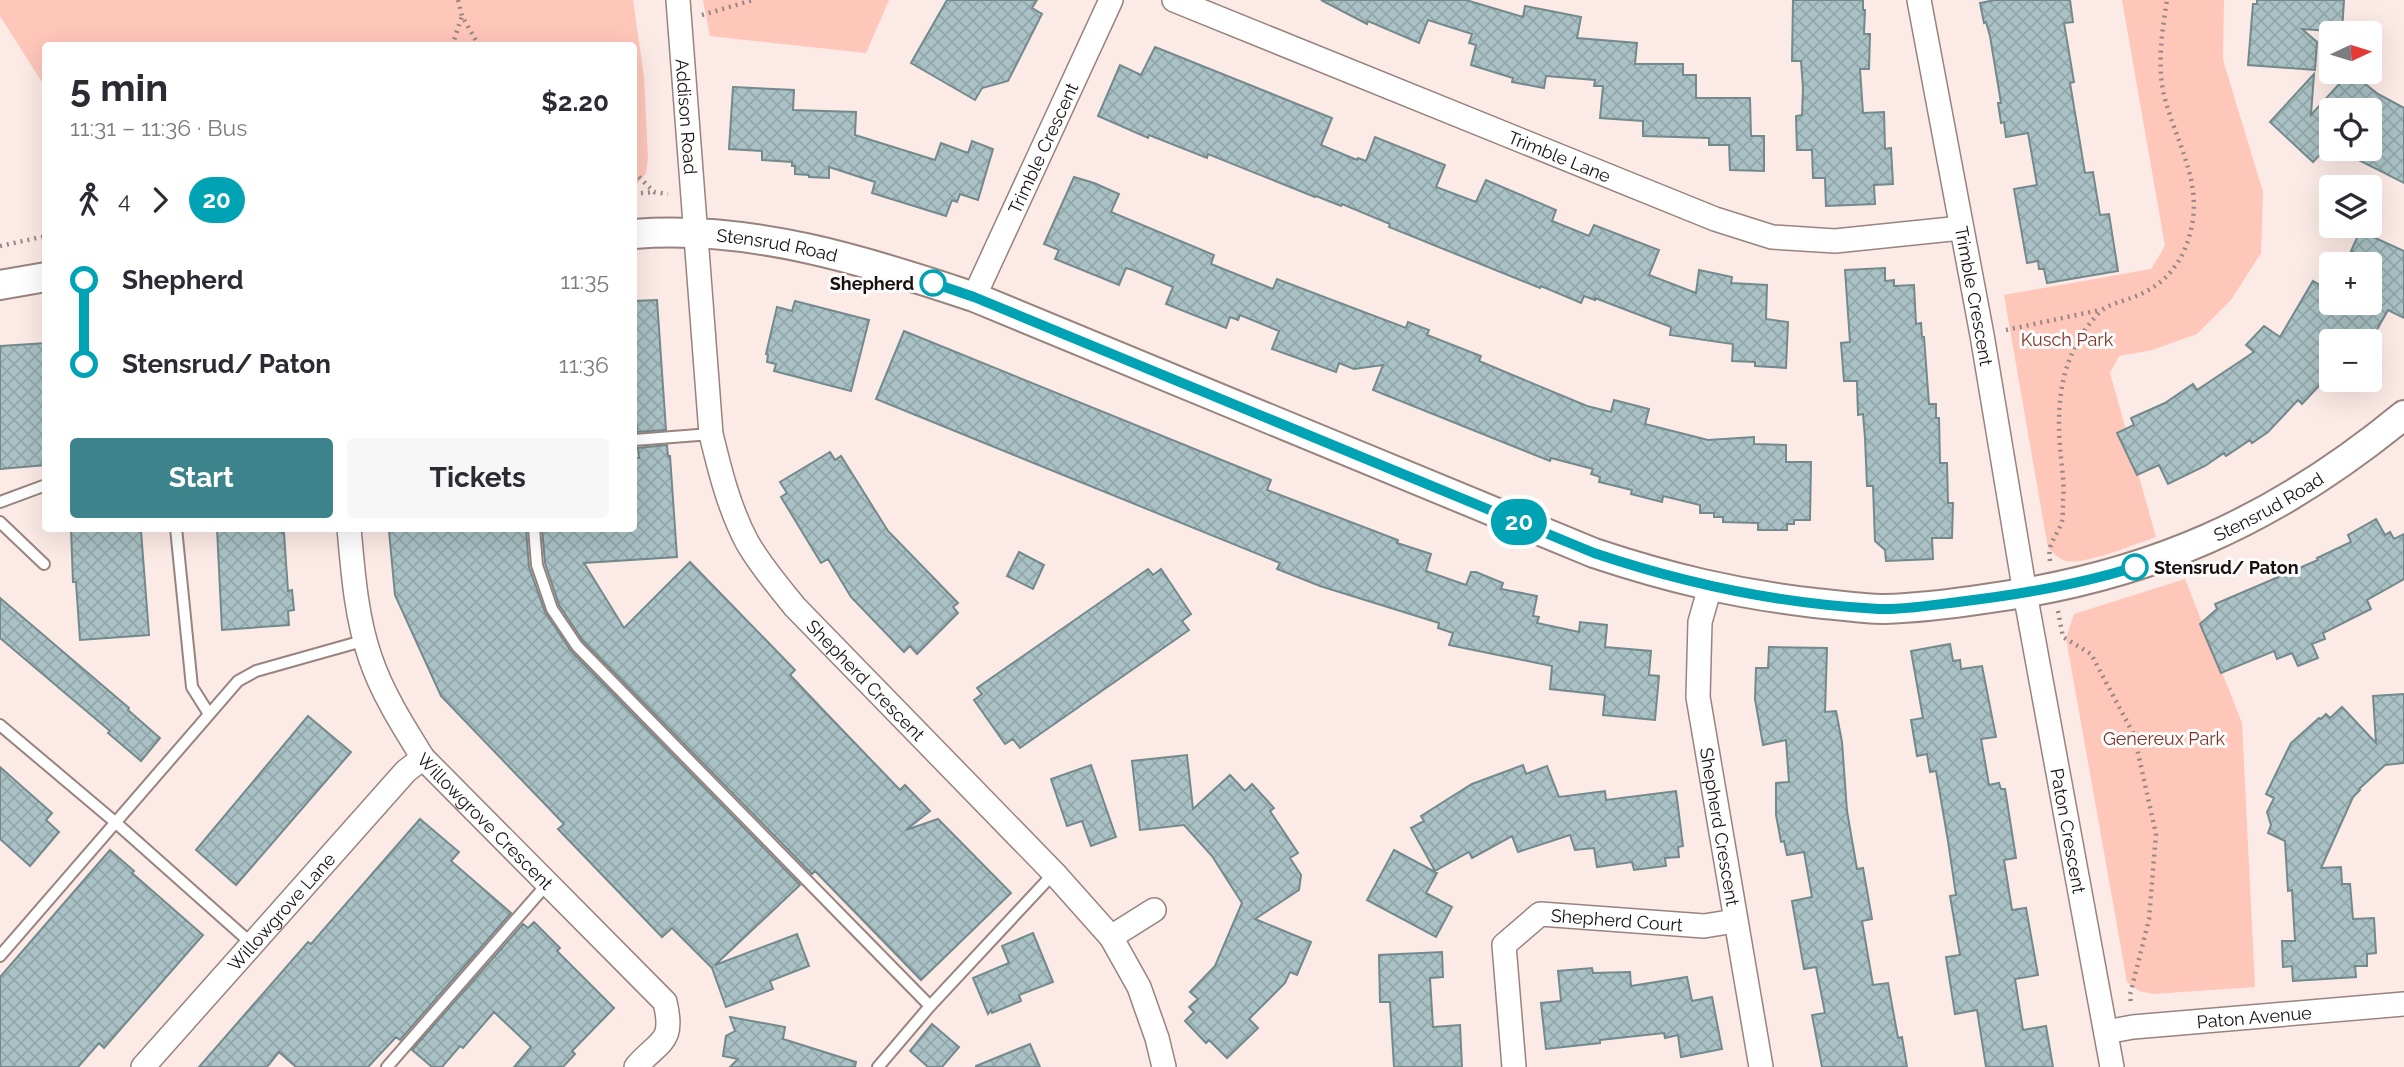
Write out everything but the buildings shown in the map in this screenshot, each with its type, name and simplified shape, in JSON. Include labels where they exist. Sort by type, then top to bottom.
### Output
[{"type":"street","name":"Addison Road","points":[[678,0],[695,233]]},
{"type":"street","name":"Trimble Crescent","points":[[974,297],[1111,0]]},
{"type":"street","name":"Trimble Lane","points":[[1174,0],[1715,219],[1772,237],[1835,241],[1961,228]]},
{"type":"street","name":"Trimble Crescent","points":[[1919,0],[1982,335],[2025,593]]},
{"type":"street","name":"Stensrud Road","points":[[637,233],[695,233],[743,237],[822,251],[907,274],[974,297],[1594,553],[1656,574],[1710,587],[1791,600],[1882,609],[1927,606],[2025,593],[2115,574],[2159,559],[2250,519],[2333,469],[2404,415]]},
{"type":"street","name":"Shepherd Crescent","points":[[695,233],[711,434],[726,491],[747,541],[795,607],[1054,873],[1111,937],[1139,987],[1164,1067]]},
{"type":"street","points":[[0,285],[42,278]]},
{"type":"street","name":"Willowgrove Crescent","points":[[349,532],[354,590],[370,657],[394,710],[422,758],[665,1002],[669,1019],[667,1038],[636,1067]]},
{"type":"street","name":"Shepherd Crescent","points":[[1710,587],[1700,622],[1699,697],[1761,1067]]},
{"type":"street","name":"Paton Crescent","points":[[2025,593],[2112,1067]]},
{"type":"street","name":"Willowgrove Lane","points":[[143,1067],[406,771],[422,758]]},
{"type":"street","points":[[1111,937],[1154,910]]},
{"type":"street","name":"Shepherd Court","points":[[1514,1067],[1504,945],[1540,914],[1704,926],[1735,922]]},
{"type":"street","name":"Paton Avenue","points":[[2106,1032],[2133,1027],[2404,1004]]},
{"type":"lane","points":[[637,440],[711,434]]},
{"type":"lane","points":[[0,502],[42,486]]},
{"type":"lane","points":[[0,522],[44,564]]},
{"type":"lane","points":[[176,532],[192,687],[209,714]]},
{"type":"lane","points":[[534,532],[537,565],[552,609],[577,646],[930,1006]]},
{"type":"lane","points":[[0,956],[238,681],[256,671],[366,640]]},
{"type":"lane","points":[[0,725],[115,822],[251,943]]},
{"type":"lane","points":[[878,1067],[930,1006],[1054,873]]},
{"type":"lane","points":[[387,1067],[548,883]]},
{"type":"path","points":[[458,0],[462,16],[477,42]]},
{"type":"path","points":[[715,12],[753,0]]},
{"type":"path","points":[[2003,331],[2101,310],[2150,292],[2177,265],[2186,246],[2193,219],[2192,184],[2167,106],[2160,67],[2167,0]]},
{"type":"path","points":[[453,42],[462,16]]},
{"type":"path","points":[[637,175],[654,192]]},
{"type":"path","points":[[637,194],[654,192],[694,197]]},
{"type":"path","points":[[0,246],[42,237]]},
{"type":"path","points":[[2101,310],[2081,332],[2068,358],[2060,393],[2059,438],[2064,496],[2062,521],[2048,548],[2063,637],[2091,653],[2134,735],[2157,834],[2149,919],[2130,995],[2133,1027]]},
{"type":"green space","points":[[0,0],[633,0],[644,77],[648,158],[646,173],[637,184],[637,42],[42,42],[42,82],[0,16]]},
{"type":"green space","points":[[703,0],[889,0],[866,53],[710,36]]},
{"type":"green space","name":"Kusch Park","points":[[2122,0],[2224,0],[2223,60],[2263,192],[2261,253],[2231,300],[2197,334],[2152,350],[2119,356],[2110,373],[2156,537],[2098,557],[2066,561],[2048,548],[2004,295],[2151,269],[2165,246]]},
{"type":"green space","name":"Genereux Park","points":[[2185,579],[2242,723],[2255,987],[2153,994],[2139,991],[2127,982],[2066,638],[2074,614]]},
{"type":"bus line","name":"20","points":[[933,283],[974,297],[1594,553],[1656,574],[1710,587],[1791,600],[1882,609],[2025,593],[2115,574],[2135,567]]},
{"type":"place","name":"Shepherd","points":[[933,283]]},
{"type":"place","name":"Stensrud/ Paton","points":[[2135,567]]}]
